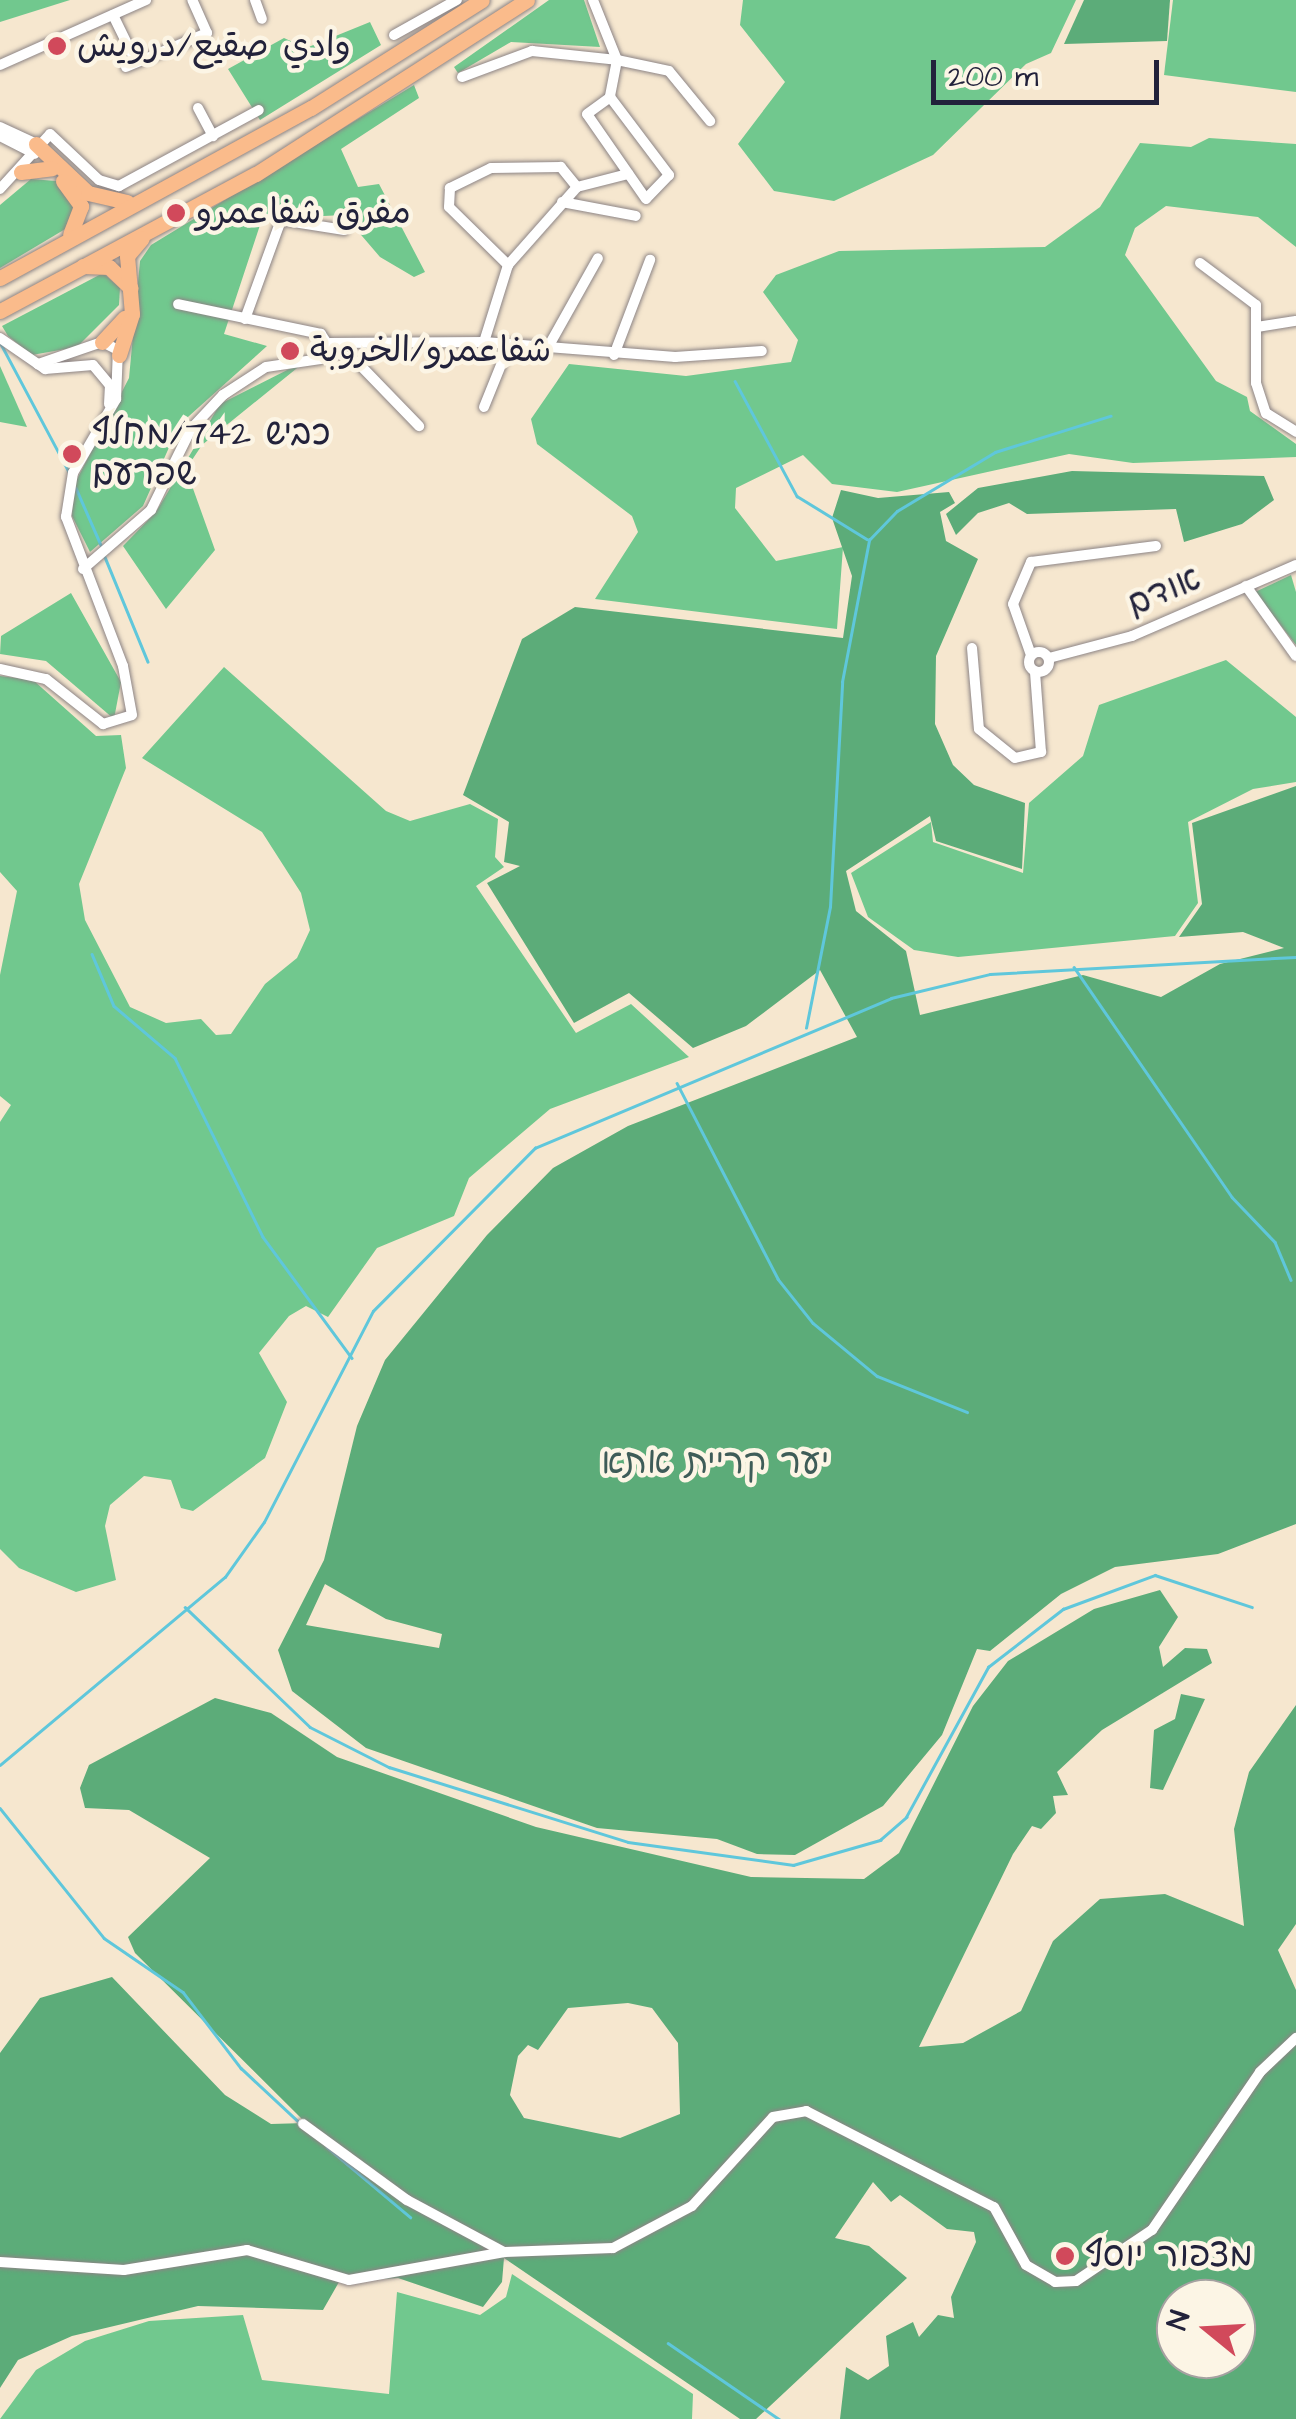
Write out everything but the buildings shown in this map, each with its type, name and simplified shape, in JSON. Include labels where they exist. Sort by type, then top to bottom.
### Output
[{"type":"highway","points":[[0,278],[131,201],[311,108],[482,0]]},
{"type":"highway","points":[[0,311],[338,125],[528,0]]},
{"type":"highway","points":[[33,149],[95,197],[131,201]]},
{"type":"highway","points":[[33,149],[81,206],[65,240]]},
{"type":"highway","points":[[16,172],[52,168]]},
{"type":"highway","points":[[118,359],[132,306],[130,248],[164,218]]},
{"type":"highway","points":[[56,278],[97,264],[132,289]]},
{"type":"highway","points":[[97,345],[132,306]]},
{"type":"street","points":[[0,65],[146,0]]},
{"type":"street","points":[[113,16],[131,64],[207,33],[192,0]]},
{"type":"street","points":[[255,0],[262,18]]},
{"type":"street","points":[[394,35],[457,0]]},
{"type":"street","points":[[593,0],[618,60],[610,97],[587,114],[646,198],[670,175],[610,97]]},
{"type":"street","points":[[462,77],[532,51],[618,60],[669,70],[710,121]]},
{"type":"street","points":[[198,108],[213,136]]},
{"type":"street","points":[[0,191],[33,149],[60,134],[88,172],[119,186],[260,110]]},
{"type":"street","points":[[0,127],[33,149]]},
{"type":"street","points":[[4,138],[33,149]]},
{"type":"street","points":[[4,138],[16,172]]},
{"type":"street","points":[[508,265],[449,207],[450,188],[491,168],[549,164],[577,187]]},
{"type":"street","points":[[484,342],[508,265],[562,202],[577,187],[628,174]]},
{"type":"street","points":[[562,202],[636,216]]},
{"type":"street","points":[[245,319],[281,220],[344,230]]},
{"type":"street","points":[[547,350],[598,258]]},
{"type":"street","points":[[614,355],[650,260]]},
{"type":"street","points":[[1200,263],[1256,305],[1266,412],[1296,432]]},
{"type":"street","points":[[178,304],[309,336],[330,346],[358,363],[419,426]]},
{"type":"street","points":[[1257,326],[1296,321]]},
{"type":"street","points":[[309,336],[309,356]]},
{"type":"street","points":[[0,338],[38,364],[98,368],[118,359]]},
{"type":"street","points":[[84,570],[151,510],[206,412],[266,367],[330,346],[484,342],[614,355],[762,351]]},
{"type":"street","points":[[97,345],[118,359]]},
{"type":"street","points":[[38,364],[97,345]]},
{"type":"street","points":[[97,345],[108,410]]},
{"type":"street","points":[[484,407],[508,345]]},
{"type":"street","points":[[0,669],[46,679],[94,721],[126,723],[130,686],[84,570],[66,500],[108,410],[118,359]]},
{"type":"street","points":[[972,648],[978,729],[1014,758],[1041,752],[1032,655],[1013,604],[1031,562],[1156,546]]},
{"type":"street","name":"אודם","points":[[1049,658],[1136,634],[1296,565]]},
{"type":"street","points":[[1246,586],[1296,656]]},
{"type":"street","points":[[1032,655],[1049,658]]},
{"type":"street","points":[[1035,672],[1049,658]]},
{"type":"street","points":[[0,2262],[124,2270],[246,2250],[349,2280],[505,2252],[634,2241],[692,2206],[773,2118],[806,2111],[994,2207],[1026,2264],[1055,2282],[1076,2281],[1152,2230],[1260,2072],[1296,2038]]},
{"type":"street","points":[[302,2124],[408,2200],[505,2252]]},
{"type":"green space","points":[[0,0],[70,0],[0,22]]},
{"type":"green space","points":[[549,0],[584,0],[600,47],[511,42],[458,73],[454,67]]},
{"type":"green space","points":[[743,0],[1076,0],[1051,53],[1026,64],[933,155],[834,201],[774,191],[738,144],[785,82],[740,25]]},
{"type":"green space","points":[[1084,0],[1170,0],[1167,41],[1064,44]]},
{"type":"green space","points":[[1173,0],[1296,0],[1296,92],[1164,75]]},
{"type":"green space","points":[[370,22],[381,45],[260,120],[228,69],[284,38],[306,48]]},
{"type":"green space","points":[[414,85],[419,98],[341,149],[358,187],[379,184],[425,272],[414,277],[380,257],[344,215],[262,219],[224,334],[267,346],[179,425],[143,506],[90,552],[72,516],[73,487],[129,378],[140,261],[151,245]]},
{"type":"green space","points":[[1209,138],[1296,144],[1296,247],[1258,217],[1166,206],[1135,228],[1125,255],[1216,381],[1247,397],[1250,411],[1296,444],[1296,457],[1133,463],[1069,454],[897,492],[832,484],[803,455],[736,488],[735,508],[776,561],[843,547],[837,629],[595,599],[638,532],[632,516],[537,444],[531,419],[569,364],[686,376],[791,362],[798,340],[763,292],[776,275],[839,251],[1045,247],[1100,207],[1140,143],[1191,147]]},
{"type":"green space","points":[[31,179],[56,181],[76,205],[67,228],[0,268],[0,205]]},
{"type":"green space","points":[[103,273],[120,288],[119,305],[77,347],[32,355],[8,336],[2,326]]},
{"type":"green space","points":[[307,360],[202,445],[186,469],[215,550],[166,609],[123,546],[156,512],[220,404]]},
{"type":"green space","points":[[0,366],[27,427],[0,422]]},
{"type":"green space","points":[[1072,471],[1264,476],[1274,500],[1242,524],[1184,542],[1176,509],[1027,514],[1009,503],[978,513],[956,535],[946,514],[978,488]]},
{"type":"green space","name":"יער קריית אתא","points":[[841,490],[878,498],[949,492],[955,503],[940,512],[946,541],[978,559],[936,656],[935,724],[953,765],[974,785],[1025,803],[1022,869],[936,841],[930,816],[846,871],[856,911],[906,951],[920,1015],[1083,975],[1161,997],[1220,964],[1284,948],[1243,932],[1179,937],[1202,904],[1192,823],[1296,786],[1296,1524],[1218,1554],[1115,1567],[1061,1594],[990,1651],[977,1649],[942,1735],[883,1806],[795,1855],[757,1854],[717,1839],[597,1828],[366,1748],[292,1691],[278,1650],[324,1560],[357,1426],[385,1360],[487,1235],[553,1168],[628,1126],[857,1037],[820,970],[746,1026],[693,1048],[629,993],[574,1023],[487,883],[520,866],[504,862],[509,822],[463,795],[522,639],[575,607],[843,638],[852,576],[832,518]],"holes":[[[325,1584],[386,1619],[442,1634],[439,1648],[306,1625]]]},
{"type":"green space","points":[[1291,575],[1296,592],[1296,645],[1255,592]]},
{"type":"green space","points":[[71,593],[121,682],[114,719],[46,661],[0,654],[1,636]]},
{"type":"green space","points":[[1226,660],[1296,717],[1296,782],[1253,789],[1188,822],[1198,903],[1175,936],[958,957],[914,950],[868,917],[851,873],[931,822],[933,842],[1023,873],[1029,803],[1083,756],[1099,705]]},
{"type":"green space","points":[[224,667],[386,811],[410,821],[470,804],[498,819],[495,857],[504,867],[476,886],[576,1033],[631,1004],[689,1057],[550,1109],[469,1178],[454,1216],[377,1248],[328,1317],[306,1306],[289,1316],[259,1353],[287,1402],[265,1458],[193,1511],[181,1508],[171,1480],[144,1476],[110,1505],[105,1526],[116,1580],[76,1592],[19,1568],[0,1549],[0,1122],[11,1105],[0,1096],[0,975],[17,891],[0,872],[0,676],[33,680],[96,736],[121,735],[126,768],[79,884],[85,920],[130,1007],[166,1023],[201,1019],[216,1035],[231,1034],[265,984],[297,958],[310,930],[301,893],[262,832],[142,758]]},
{"type":"green space","points":[[1160,1590],[1178,1617],[1159,1647],[1163,1667],[1185,1648],[1207,1649],[1212,1663],[1102,1730],[1057,1772],[1068,1795],[1053,1796],[1056,1813],[1041,1829],[1032,1826],[1013,1854],[919,2047],[963,2043],[1021,2011],[1053,1941],[1100,1899],[1165,1894],[1244,1926],[1234,1829],[1249,1772],[1296,1705],[1296,1924],[1278,1950],[1296,1990],[1296,2419],[840,2419],[846,2367],[868,2380],[889,2366],[886,2336],[913,2322],[919,2337],[938,2315],[954,2318],[951,2297],[976,2242],[974,2232],[947,2229],[900,2195],[891,2202],[873,2182],[835,2238],[869,2246],[907,2278],[756,2419],[740,2419],[504,2258],[502,2282],[483,2307],[398,2278],[339,2282],[323,2310],[198,2306],[72,2336],[18,2360],[0,2388],[0,2053],[40,1998],[112,1977],[225,2095],[271,2124],[306,2123],[135,1953],[128,1937],[210,1858],[129,1810],[85,1808],[80,1788],[89,1765],[215,1698],[271,1713],[337,1757],[536,1827],[751,1877],[864,1879],[899,1853],[973,1706],[1008,1661],[1094,1609]],"holes":[[[628,2003],[652,2008],[678,2043],[680,2114],[620,2138],[524,2118],[510,2095],[518,2056],[528,2045],[538,2050],[568,2008]]]},
{"type":"green space","points":[[1181,1694],[1205,1699],[1163,1790],[1150,1788],[1154,1730],[1175,1719]]},
{"type":"green space","points":[[512,2274],[693,2394],[692,2419],[0,2419],[36,2370],[85,2341],[149,2321],[243,2315],[262,2380],[389,2394],[397,2292],[480,2315],[506,2297]]},
{"type":"waterway","points":[[0,342],[69,472]]},
{"type":"waterway","points":[[735,381],[797,496],[867,539]]},
{"type":"waterway","points":[[806,1028],[830,907],[842,682],[869,540],[897,511],[995,452],[1110,416]]},
{"type":"waterway","points":[[76,488],[101,545]]},
{"type":"waterway","points":[[105,557],[148,662]]},
{"type":"waterway","points":[[92,954],[114,1006],[175,1058],[263,1237],[352,1358]]},
{"type":"waterway","points":[[0,1765],[225,1577],[264,1522],[373,1311],[535,1148],[891,998],[990,974],[1296,957]]},
{"type":"waterway","points":[[1074,967],[1232,1197],[1275,1242],[1291,1280]]},
{"type":"waterway","points":[[677,1083],[778,1279],[813,1323],[877,1376],[967,1412]]},
{"type":"waterway","points":[[185,1607],[310,1727],[389,1767],[628,1842],[793,1865],[880,1840],[906,1817],[988,1667],[1063,1609],[1155,1575],[1252,1607]]},
{"type":"waterway","points":[[0,1808],[104,1938],[183,1992],[241,2068],[299,2122]]},
{"type":"waterway","points":[[327,2147],[410,2217]]},
{"type":"waterway","points":[[668,2343],[779,2419]]},
{"type":"place","name":"وادي صقيع/درويش","points":[[57,46]]},
{"type":"place","name":"مفرق شفاعمرو","points":[[176,213]]},
{"type":"place","name":"شفاعمرو/الخروبة","points":[[290,351]]},
{"type":"place","name":"כביש 742/מחלף שפרעם","points":[[72,454]]},
{"type":"place","name":"מצפור יוסף","points":[[1065,2256]]}]
